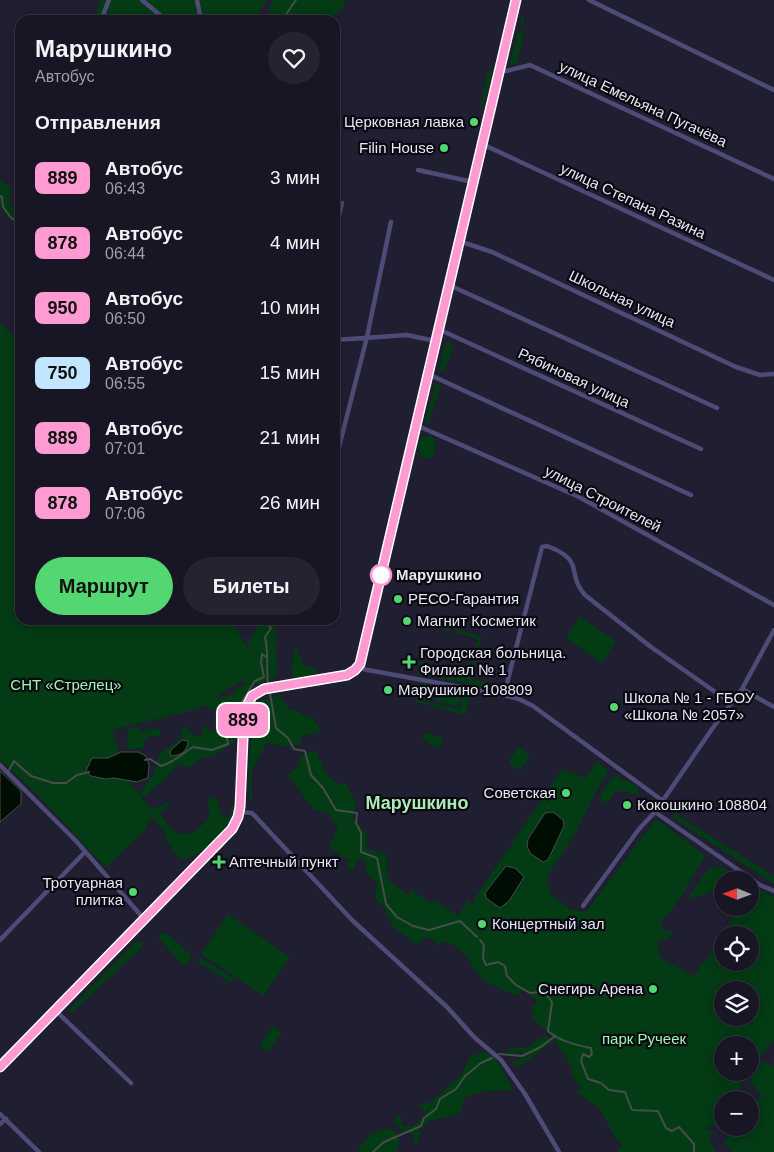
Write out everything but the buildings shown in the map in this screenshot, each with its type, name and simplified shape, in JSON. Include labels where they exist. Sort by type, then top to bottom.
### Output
[{"type":"street","points":[[103,15],[109,0]]},
{"type":"street","points":[[142,0],[160,15]]},
{"type":"street","points":[[197,0],[200,15]]},
{"type":"street","points":[[0,1067],[230,831],[237,821],[244,714],[250,700],[256,693],[264,689],[350,674],[358,668],[362,661],[435,341],[516,0]]},
{"type":"street","points":[[589,0],[774,90]]},
{"type":"street","name":"улица Емельяна Пугачёва","points":[[499,71],[530,65],[774,179]]},
{"type":"street","name":"улица Степана Разина","points":[[482,144],[774,280]]},
{"type":"street","points":[[418,170],[473,182]]},
{"type":"street","points":[[340,211],[342,203]]},
{"type":"street","points":[[340,443],[367,337],[391,222]]},
{"type":"street","name":"Школьная улица","points":[[459,241],[492,252],[741,369],[760,375],[774,374]]},
{"type":"street","points":[[449,284],[717,408]]},
{"type":"street","name":"Рябиновая улица","points":[[438,329],[701,449]]},
{"type":"street","points":[[340,340],[407,335],[435,341]]},
{"type":"street","points":[[428,374],[691,495]]},
{"type":"street","name":"улица Строителей","points":[[416,425],[579,497],[774,605]]},
{"type":"street","points":[[504,695],[542,547],[547,546],[564,553],[571,560],[577,584],[585,595],[650,647],[731,703]]},
{"type":"street","points":[[583,906],[639,829],[664,801],[742,689],[774,630]]},
{"type":"street","points":[[358,668],[519,699],[533,706],[664,801]]},
{"type":"street","points":[[742,689],[774,707]]},
{"type":"street","points":[[0,765],[86,852],[144,919]]},
{"type":"street","points":[[239,812],[252,813],[353,921],[446,1007],[474,1037],[501,1060],[525,1094],[559,1152]]},
{"type":"street","points":[[655,812],[760,885],[774,891]]},
{"type":"street","points":[[0,940],[86,852]]},
{"type":"street","points":[[55,1010],[131,1083]]},
{"type":"street","points":[[0,1114],[38,1152]]},
{"type":"street","points":[[0,1124],[6,1119]]},
{"type":"green space","points":[[101,0],[266,0],[258,15],[95,15]]},
{"type":"green space","points":[[273,0],[345,0],[343,8],[335,15],[269,15],[269,8]]},
{"type":"green space","points":[[523,16],[525,22],[522,26],[524,32],[517,64],[509,66],[517,34],[522,31],[520,20]]},
{"type":"green space","points":[[493,70],[482,109],[480,109],[486,77]]},
{"type":"green space","points":[[0,180],[11,187],[9,204],[15,208],[15,224],[0,206]]},
{"type":"green space","name":"СНТ «Стрелец»","points":[[0,322],[15,338],[15,625],[234,625],[249,651],[248,641],[253,637],[257,625],[275,625],[277,677],[254,685],[238,711],[233,743],[215,755],[200,759],[188,768],[178,764],[164,780],[145,796],[140,795],[151,809],[172,801],[160,813],[168,826],[180,834],[195,831],[204,824],[209,816],[208,800],[215,796],[223,818],[230,816],[232,806],[236,805],[222,832],[207,847],[198,853],[180,860],[167,841],[163,829],[151,817],[145,830],[106,868],[34,791],[0,760]],"holes":[[[244,679],[245,685],[235,689],[232,695],[214,698]],[[202,706],[212,709],[224,708],[221,721],[215,732],[203,725],[201,736],[193,735],[184,725],[181,733],[182,738],[159,754],[154,774],[139,794],[132,786],[112,730],[194,710]]]},
{"type":"green space","points":[[446,341],[454,345],[444,372],[439,370]]},
{"type":"green space","points":[[435,384],[441,385],[428,425],[426,419]]},
{"type":"green space","points":[[430,436],[435,439],[436,450],[431,458],[420,457],[419,442],[422,437]]},
{"type":"green space","points":[[580,617],[616,641],[602,663],[566,638]]},
{"type":"green space","points":[[430,622],[482,637],[472,681],[484,682],[494,688],[466,684],[478,639],[450,629],[449,631],[429,625]]},
{"type":"green space","points":[[296,646],[304,666],[312,666],[317,671],[307,678],[294,678],[292,666]]},
{"type":"green space","points":[[420,661],[442,667],[442,671],[444,668],[467,675],[464,683],[416,674]]},
{"type":"green space","points":[[419,682],[437,686],[433,700],[415,697]]},
{"type":"green space","points":[[439,686],[463,691],[459,706],[435,701]]},
{"type":"green space","points":[[465,691],[471,692],[465,715],[413,701],[414,699],[460,709]]},
{"type":"green space","points":[[280,696],[290,710],[300,712],[307,719],[311,714],[321,732],[302,736],[301,745],[282,746],[267,742],[252,770],[252,798],[249,799],[250,749],[257,712],[261,700]]},
{"type":"green space","points":[[138,727],[141,733],[150,728],[160,730],[161,737],[150,736],[144,741],[144,748],[130,750],[125,744],[129,739],[127,730]]},
{"type":"green space","points":[[426,732],[443,739],[439,749],[422,739]]},
{"type":"green space","points":[[518,747],[531,755],[520,771],[508,763]]},
{"type":"green space","name":"парк Ручеек","points":[[315,750],[329,777],[338,783],[346,784],[356,803],[353,819],[367,836],[366,849],[387,854],[388,880],[408,895],[413,890],[430,903],[434,900],[458,916],[468,900],[474,905],[475,898],[562,769],[569,774],[572,771],[585,779],[597,762],[609,770],[574,836],[548,875],[547,883],[551,889],[549,892],[562,903],[577,911],[587,910],[656,819],[706,856],[680,899],[660,921],[663,930],[674,932],[668,939],[658,941],[659,957],[693,976],[699,970],[700,964],[707,960],[714,945],[714,971],[759,971],[759,926],[728,926],[734,916],[759,916],[759,889],[774,897],[774,1040],[759,1058],[759,1036],[714,1036],[714,1081],[743,1081],[739,1091],[714,1091],[714,1126],[711,1125],[705,1128],[712,1131],[710,1142],[716,1152],[617,1152],[622,1144],[616,1139],[600,1109],[576,1092],[581,1088],[572,1075],[570,1075],[573,1070],[553,1036],[533,1019],[532,1007],[538,1002],[524,990],[516,996],[484,980],[457,947],[444,941],[439,946],[432,939],[423,938],[417,945],[392,926],[384,908],[375,898],[377,882],[367,875],[366,861],[358,858],[354,869],[347,870],[349,858],[342,858],[337,852],[329,848],[338,827],[326,812],[314,810],[287,775],[299,767],[300,755]]},
{"type":"green space","points":[[613,776],[617,776],[638,787],[639,796],[620,791],[614,793],[609,801],[605,803],[599,797]]},
{"type":"green space","points":[[674,813],[774,876],[774,884],[759,874],[759,871],[754,871],[675,819],[672,815]]},
{"type":"green space","points":[[721,867],[728,871],[714,871],[714,890],[687,899],[708,869]]},
{"type":"green space","points":[[228,914],[290,957],[263,996],[201,954]]},
{"type":"green space","points":[[162,932],[173,938],[191,955],[191,959],[186,965],[179,963],[158,937]]},
{"type":"green space","points":[[136,941],[142,942],[142,947],[72,1013],[69,1010]]},
{"type":"green space","points":[[201,958],[233,978],[233,980],[230,983],[198,962],[197,959]]},
{"type":"green space","points":[[273,1026],[282,1032],[268,1052],[259,1046]]},
{"type":"green space","points":[[545,1036],[554,1040],[516,1068],[513,1062],[525,1056],[523,1052],[506,1054],[510,1048],[526,1048]]},
{"type":"green space","points":[[486,1051],[499,1063],[513,1090],[486,1091],[465,1097],[460,1112],[447,1118],[431,1120],[420,1129],[418,1144],[413,1143],[415,1136],[403,1131],[395,1123],[396,1115],[402,1118],[402,1126],[410,1126],[416,1123],[426,1114],[419,1105],[431,1102],[461,1075],[470,1057]]},
{"type":"green space","points":[[762,1061],[774,1066],[774,1152],[733,1152],[723,1143],[729,1136],[759,1136],[759,1099],[762,1095],[750,1082],[759,1081],[759,1066]]},
{"type":"green space","points":[[387,1128],[395,1131],[400,1141],[396,1152],[357,1152],[370,1134]]},
{"type":"shaded area","points":[[182,740],[188,741],[185,750],[181,754],[171,756],[170,751]]},
{"type":"shaded area","points":[[121,752],[138,752],[146,756],[149,765],[148,778],[137,782],[114,778],[106,779],[91,776],[86,771],[92,758],[108,758]]},
{"type":"shaded area","points":[[0,771],[21,791],[21,804],[0,822]]},
{"type":"shaded area","points":[[553,812],[563,820],[564,826],[548,860],[543,862],[531,854],[527,847],[528,839],[545,813]]},
{"type":"shaded area","points":[[506,866],[515,868],[524,877],[509,901],[500,908],[486,898],[485,893]]},
{"type":"waterway","points":[[286,15],[296,0]]},
{"type":"waterway","points":[[0,196],[2,197],[3,207],[12,219],[15,219]]},
{"type":"waterway","points":[[268,625],[271,628],[265,637],[268,684]]},
{"type":"waterway","points":[[145,760],[150,759],[161,766],[193,747],[212,750],[228,744],[226,713],[241,703],[255,681],[264,677],[261,663],[262,654],[266,657]]},
{"type":"waterway","points":[[270,694],[276,728],[288,738],[294,749],[305,751],[311,775],[323,788],[336,810],[357,813],[356,823],[361,833],[361,852],[377,858],[386,904],[397,917],[413,926],[429,930],[460,921],[477,937]]},
{"type":"waterway","points":[[9,770],[14,761],[31,776],[53,783],[66,783],[77,775],[89,772]]},
{"type":"waterway","points":[[480,940],[484,945],[483,958],[486,965],[498,962],[505,966],[507,976],[516,985],[530,993],[545,993],[552,1002],[548,1031],[562,1040],[591,1048],[592,1054],[589,1057],[583,1054],[581,1061],[588,1079],[601,1083],[609,1090],[625,1092],[632,1110],[658,1111],[666,1128],[672,1131],[679,1127],[694,1144],[694,1152]]},
{"type":"waterway","points":[[499,1054],[522,1056],[539,1048],[554,1037]]},
{"type":"waterway","points":[[373,1152],[384,1142],[421,1126],[424,1118],[436,1109],[440,1099],[456,1089],[465,1076],[481,1063],[492,1058]]},
{"type":"bus line","name":"889","points":[[0,1067],[232,829],[238,817],[240,807],[244,714],[252,696],[264,689],[340,677],[350,674],[359,667],[516,0]]},
{"type":"place","name":"Церковная лавка","points":[[474,122]]},
{"type":"place","name":"Filin House","points":[[444,148]]},
{"type":"place","name":"Марушкино","points":[[381,575]]},
{"type":"place","name":"РЕСО-Гарантия","points":[[398,599]]},
{"type":"place","name":"Магнит Косметик","points":[[407,621]]},
{"type":"place","name":"Городская больница. Филиал № 1","points":[[409,662]]},
{"type":"place","name":"Марушкино 108809","points":[[388,690]]},
{"type":"place","name":"Школа № 1 - ГБОУ «Школа № 2057»","points":[[614,707]]},
{"type":"place","name":"Советская","points":[[566,793]]},
{"type":"place","name":"Кокошкино 108804","points":[[627,805]]},
{"type":"place","name":"Аптечный пункт","points":[[219,862]]},
{"type":"place","name":"Тротуарная плитка","points":[[133,892]]},
{"type":"place","name":"Концертный зал","points":[[482,924]]},
{"type":"place","name":"Снегирь Арена","points":[[653,989]]},
{"type":"district","name":"Марушкино","points":[[417,803]]}]
